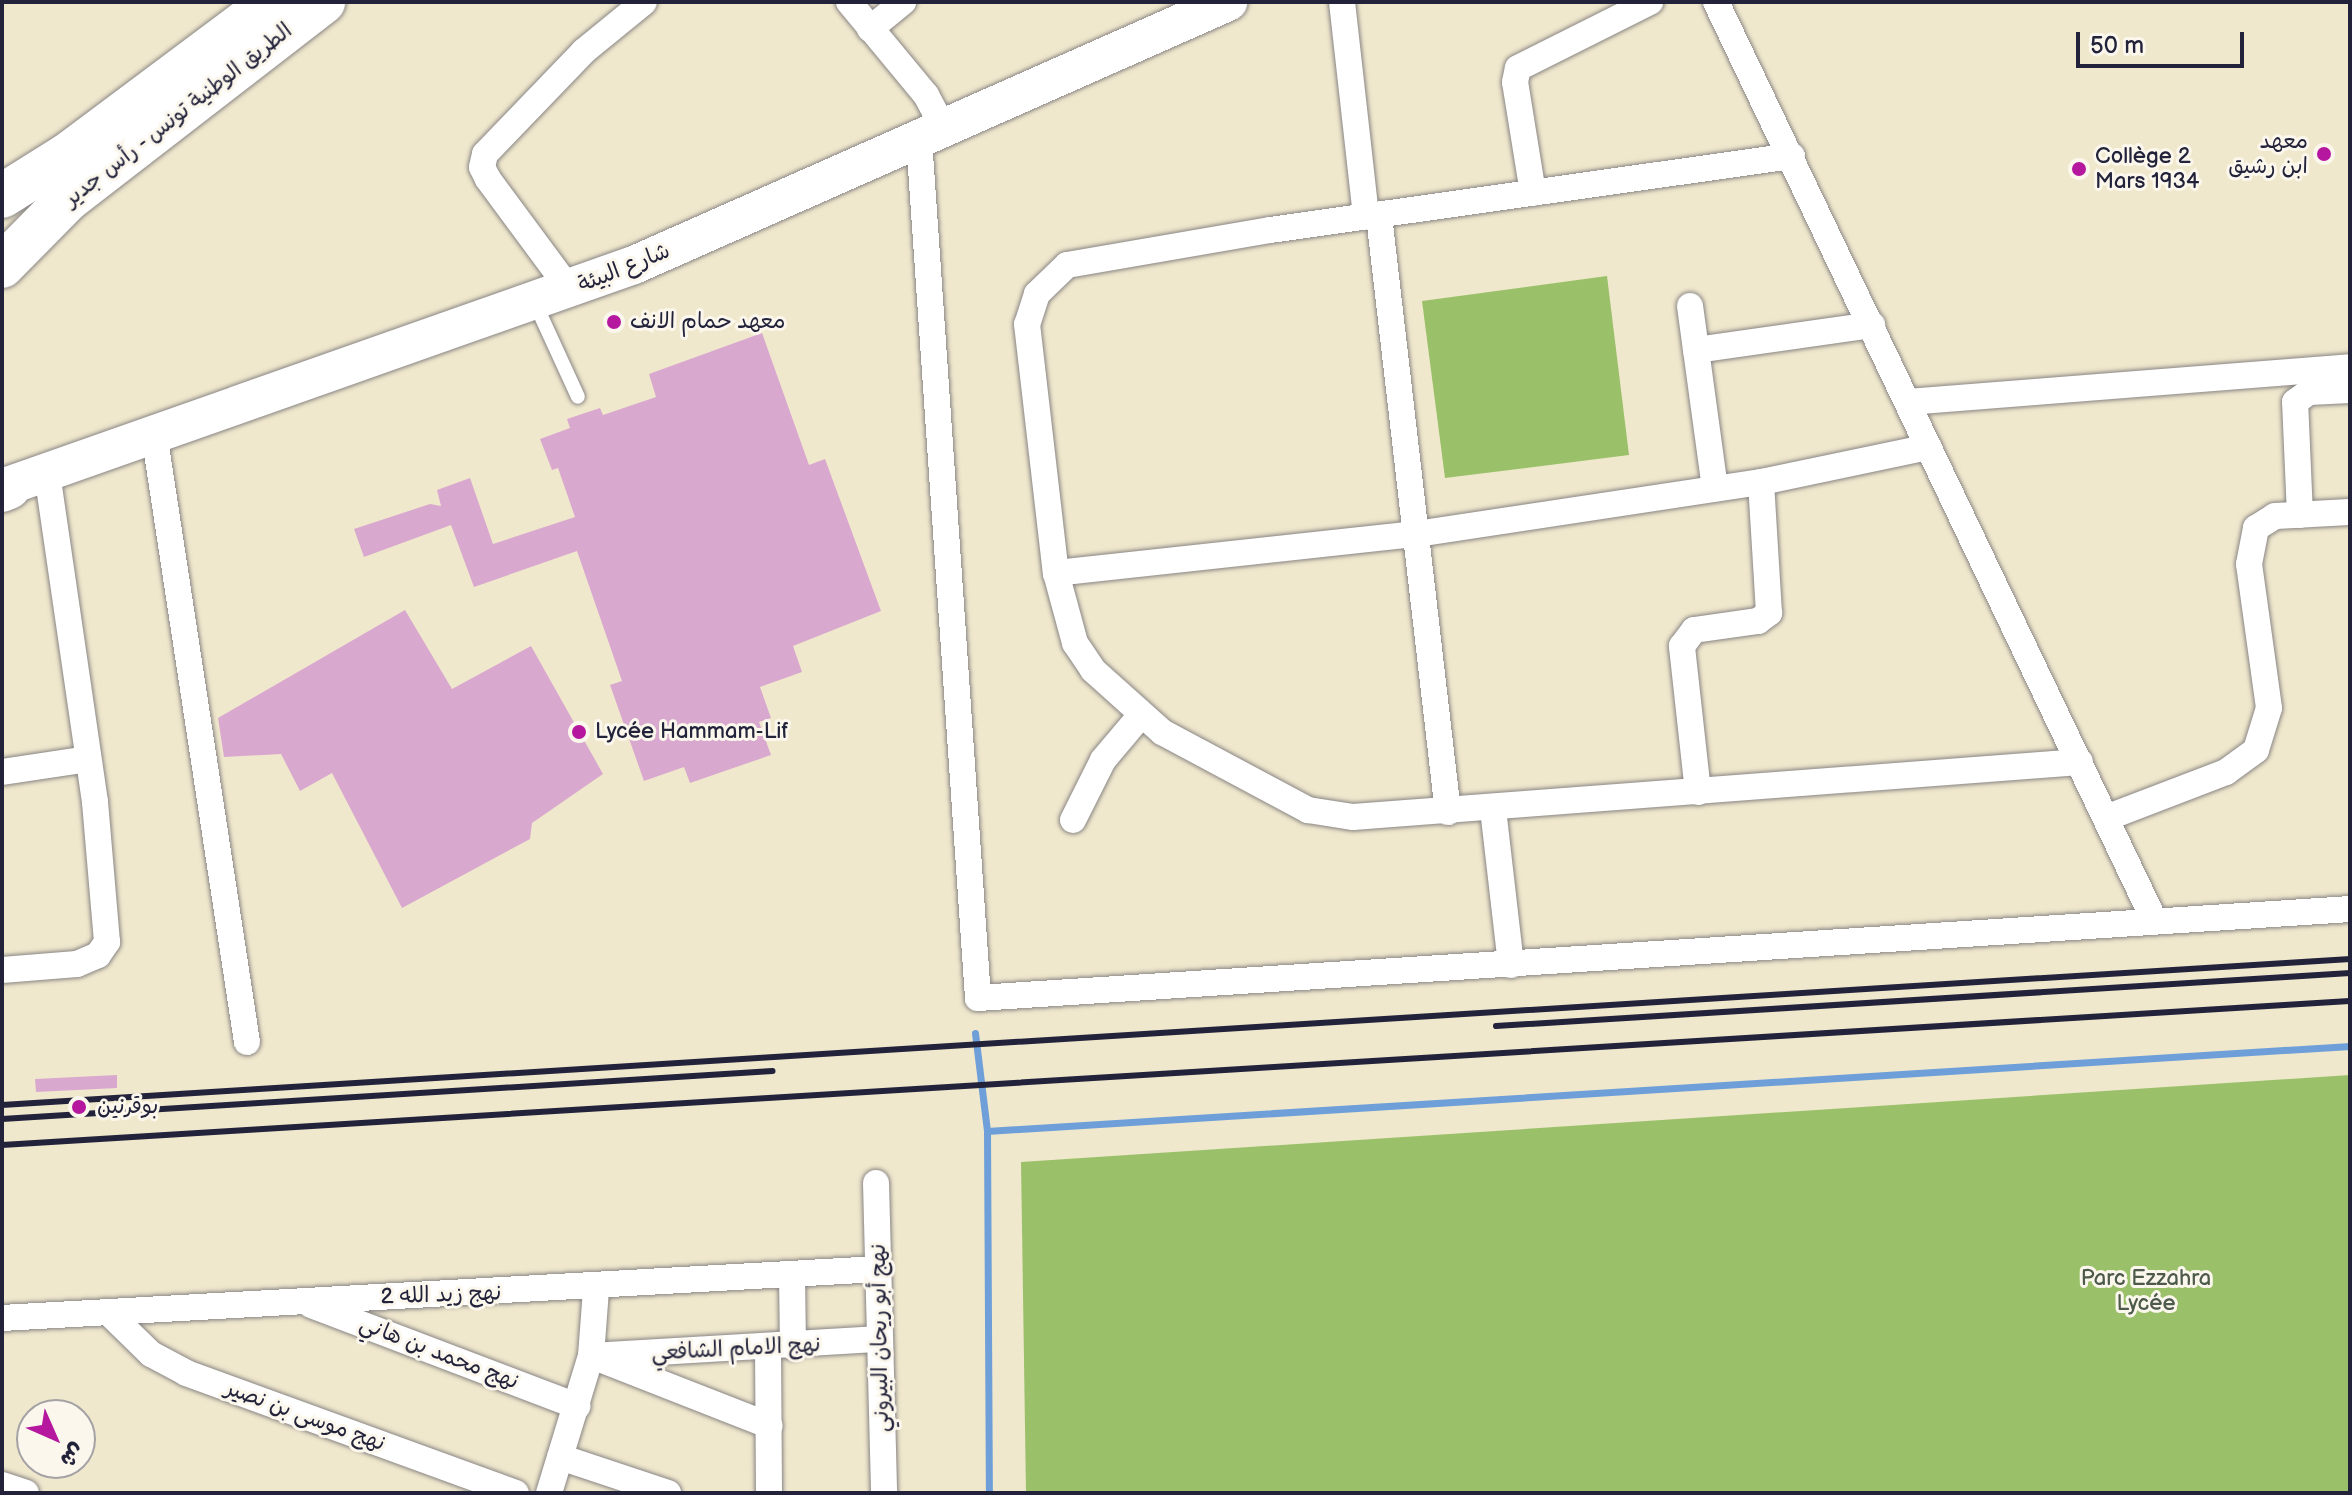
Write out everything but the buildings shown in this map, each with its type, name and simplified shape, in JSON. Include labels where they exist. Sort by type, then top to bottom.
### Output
[{"type":"highway","name":"الطريق الوطنية تونس - رأس جدير","points":[[2,196],[69,154],[270,2]]},
{"type":"highway","name":"الطريق الوطنية تونس - رأس جدير","points":[[2,266],[78,191],[323,2]]},
{"type":"main road","name":"شارع البيئة","points":[[15,485],[154,433],[570,290],[1228,2]]},
{"type":"street","points":[[570,290],[488,179],[482,167],[485,154],[584,51],[644,2]]},
{"type":"street","points":[[849,2],[926,95],[932,134],[976,996],[1511,965],[2350,909]]},
{"type":"street","points":[[870,29],[903,2]]},
{"type":"street","points":[[1342,2],[1417,534],[1448,812]]},
{"type":"street","points":[[1533,193],[1515,82],[1518,68],[1650,2]]},
{"type":"street","points":[[1716,2],[2155,922]]},
{"type":"street","points":[[1792,156],[1372,216],[1067,265],[1049,278],[1029,309],[1027,324],[1056,573],[1075,643],[1093,670],[1162,732],[1308,810],[1353,817],[1493,809],[2080,762]]},
{"type":"street","points":[[1690,306],[1715,488]]},
{"type":"street","points":[[1696,350],[1872,325]]},
{"type":"street","points":[[1908,402],[2350,367]]},
{"type":"street","points":[[2300,515],[2295,402],[2309,392],[2350,390]]},
{"type":"street","points":[[154,433],[247,1042]]},
{"type":"street","points":[[1056,573],[1417,534],[1761,482],[1928,447]]},
{"type":"street","points":[[1698,792],[1682,646],[1694,630],[1758,621],[1769,613],[1761,482]]},
{"type":"street","points":[[2,970],[77,964],[98,955],[107,942],[88,759],[15,485]]},
{"type":"street","points":[[2106,818],[2226,772],[2256,750],[2269,708],[2249,547],[2256,528],[2275,516],[2350,512]]},
{"type":"street","points":[[1073,820],[1103,760],[1141,715]]},
{"type":"street","points":[[2,772],[88,759]]},
{"type":"street","points":[[1493,809],[1511,965]]},
{"type":"street","name":"نهج أبو ريحان البيروني","points":[[876,1183],[884,1493]]},
{"type":"street","name":"نهج زيد الله 2","points":[[2,1318],[300,1301],[596,1289],[879,1269]]},
{"type":"street","points":[[769,1493],[770,1426],[792,1275]]},
{"type":"street","points":[[549,1493],[591,1356],[596,1289]]},
{"type":"street","name":"نهج محمد بن هاني","points":[[300,1301],[577,1406]]},
{"type":"street","name":"نهج موسى بن نصير","points":[[109,1313],[151,1354],[186,1373],[516,1493]]},
{"type":"street","name":"نهج الامام الشافعي","points":[[591,1356],[781,1348],[880,1339]]},
{"type":"street","points":[[591,1356],[770,1426]]},
{"type":"street","points":[[560,1457],[668,1493]]},
{"type":"street","points":[[2,1485],[26,1493]]},
{"type":"lane","points":[[535,301],[578,397]]},
{"type":"green space","points":[[1607,276],[1629,455],[1445,478],[1422,301]]},
{"type":"green space","name":"Parc Ezzahra Lycée","points":[[2350,1075],[2350,1493],[1026,1493],[1021,1162]]},
{"type":"waterway","points":[[975,1033],[987,1131],[989,1493]]},
{"type":"waterway","points":[[987,1131],[2350,1046]]},
{"type":"railway","points":[[2,1105],[2350,959]]},
{"type":"railway","points":[[1496,1026],[2350,973]]},
{"type":"railway","points":[[2,1145],[2350,1001]]},
{"type":"railway","points":[[2,1119],[773,1071]]},
{"type":"place","name":"معهد ابن رشيق","points":[[2324,154]]},
{"type":"place","name":"Collège 2 Mars 1934","points":[[2079,169]]},
{"type":"place","name":"معهد حمام الانف","points":[[614,322]]},
{"type":"place","name":"Lycée Hammam-Lif","points":[[579,732]]},
{"type":"place","name":"بوقرنين","points":[[79,1107]]}]
